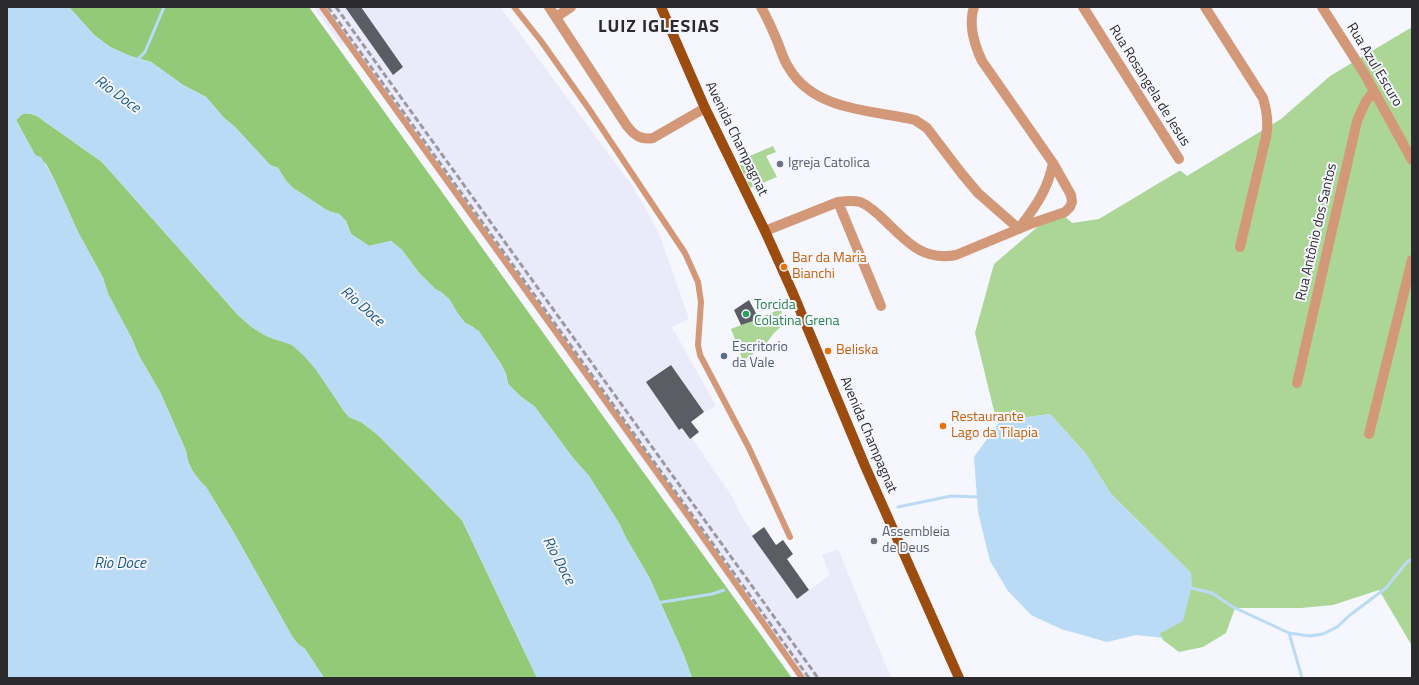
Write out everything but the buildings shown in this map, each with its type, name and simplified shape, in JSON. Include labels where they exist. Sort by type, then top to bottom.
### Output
[{"type":"main road","name":"Avenida Champagnat","points":[[661,7],[705,108],[765,231],[792,291],[865,466],[959,678]]},
{"type":"street","points":[[549,7],[632,133],[640,138],[653,138],[705,108]]},
{"type":"street","points":[[556,17],[571,7]]},
{"type":"street","points":[[761,7],[788,67],[800,82],[826,101],[920,122],[927,128],[978,193],[1019,229]]},
{"type":"street","points":[[765,231],[838,202],[860,202],[872,209],[910,246],[942,257],[956,255],[1065,212],[1070,207],[1072,202],[1071,195],[1053,163],[982,61],[975,46],[971,24],[974,7]]},
{"type":"street","name":"Rua Rosangela de Jesus","points":[[1083,7],[1179,160]]},
{"type":"street","points":[[1205,7],[1263,98],[1266,110],[1268,131],[1240,247]]},
{"type":"street","name":"Rua Azul Escuro","points":[[1322,7],[1348,47],[1412,160]]},
{"type":"street","name":"Rua Antônio dos Santos","points":[[1297,383],[1356,126],[1360,112],[1374,92]]},
{"type":"street","points":[[1019,229],[1034,209],[1048,184],[1053,163]]},
{"type":"street","points":[[838,202],[881,306]]},
{"type":"street","points":[[1369,434],[1412,260]]},
{"type":"lane","points":[[322,7],[686,513],[802,678]]},
{"type":"lane","points":[[514,7],[541,41],[589,109],[685,253],[698,282],[701,302],[698,345],[700,355],[749,448],[790,537]]},
{"type":"shaded area","points":[[314,7],[500,7],[633,187],[660,236],[689,319],[672,327],[716,406],[691,421],[699,432],[692,438],[733,498],[741,515],[754,535],[752,536],[797,599],[830,575],[822,555],[838,549],[891,678],[799,678],[344,43],[341,45]]},
{"type":"green space","points":[[69,7],[309,7],[792,678],[692,678],[683,653],[649,577],[620,525],[589,476],[573,458],[535,407],[520,396],[508,384],[506,374],[501,364],[487,343],[473,327],[465,323],[449,299],[435,289],[419,273],[402,250],[391,241],[369,246],[351,234],[346,221],[339,214],[325,209],[293,188],[286,181],[278,168],[270,165],[234,126],[224,118],[206,97],[183,85],[151,62],[130,56],[110,47],[94,35]]},
{"type":"green space","points":[[1412,27],[1412,646],[1379,590],[1333,605],[1301,608],[1235,608],[1226,633],[1203,647],[1179,652],[1163,640],[1159,634],[1191,573],[1111,494],[1086,454],[1050,414],[999,421],[995,415],[975,333],[994,264],[1056,211],[1059,211],[1072,223],[1099,219],[1179,171],[1187,176],[1281,119],[1330,76]]},
{"type":"green space","points":[[26,112],[37,116],[102,162],[238,315],[264,335],[290,344],[299,350],[313,366],[349,417],[361,422],[378,435],[462,520],[537,678],[324,678],[305,649],[293,638],[234,533],[206,487],[199,480],[190,466],[186,451],[160,392],[138,354],[132,339],[108,294],[103,278],[78,232],[54,179],[46,164],[35,155],[16,120]]},
{"type":"green space","points":[[773,146],[776,152],[766,156],[777,177],[750,188],[738,161]]},
{"type":"green space","points":[[781,309],[783,325],[774,333],[765,345],[743,361],[731,329]]},
{"type":"water","name":"Rio Doce","points":[[7,7],[69,7],[94,35],[110,47],[130,56],[151,62],[183,85],[206,97],[224,118],[234,126],[270,165],[278,168],[286,181],[293,188],[325,209],[339,214],[346,221],[351,234],[369,246],[391,241],[402,250],[419,273],[435,289],[449,299],[465,323],[479,331],[501,364],[506,374],[508,384],[520,396],[535,407],[573,458],[589,476],[620,525],[649,577],[683,653],[692,678],[537,678],[462,520],[378,435],[361,422],[349,417],[316,370],[292,345],[266,336],[250,326],[238,315],[102,162],[37,116],[23,114],[16,120],[35,155],[41,157],[54,179],[78,232],[103,278],[108,294],[132,339],[138,354],[160,392],[186,451],[190,466],[199,480],[206,487],[234,533],[293,638],[305,649],[324,678],[7,678]]},
{"type":"water","points":[[1050,414],[1086,454],[1111,494],[1191,573],[1192,585],[1183,621],[1159,634],[1163,638],[1136,635],[1107,642],[1061,629],[1031,615],[1008,591],[990,561],[978,512],[974,457],[1000,421]]},
{"type":"waterway","points":[[137,60],[145,52],[164,7]]},
{"type":"waterway","points":[[898,507],[951,496],[981,497]]},
{"type":"waterway","points":[[1187,587],[1212,593],[1233,607],[1289,633],[1310,636],[1323,634],[1337,627],[1350,615],[1386,588],[1407,562],[1412,559]]},
{"type":"waterway","points":[[657,603],[712,594],[724,590]]},
{"type":"waterway","points":[[1289,633],[1302,678]]},
{"type":"railway","points":[[328,7],[809,678]]},
{"type":"railway","points":[[336,7],[818,678]]},
{"type":"place","name":"Igreja Catolica","points":[[780,164]]},
{"type":"place","name":"Bar da Maria Bianchi","points":[[784,267]]},
{"type":"place","name":"Torcida Colatina Grena","points":[[746,314]]},
{"type":"place","name":"Beliska","points":[[828,351]]},
{"type":"place","name":"Escritorio da Vale","points":[[724,356]]},
{"type":"place","name":"Restaurante Lago da Tilapia","points":[[943,426]]},
{"type":"place","name":"Assembleia de Deus","points":[[874,541]]},
{"type":"district","name":"LUIZ IGLESIAS","points":[[659,28]]}]
